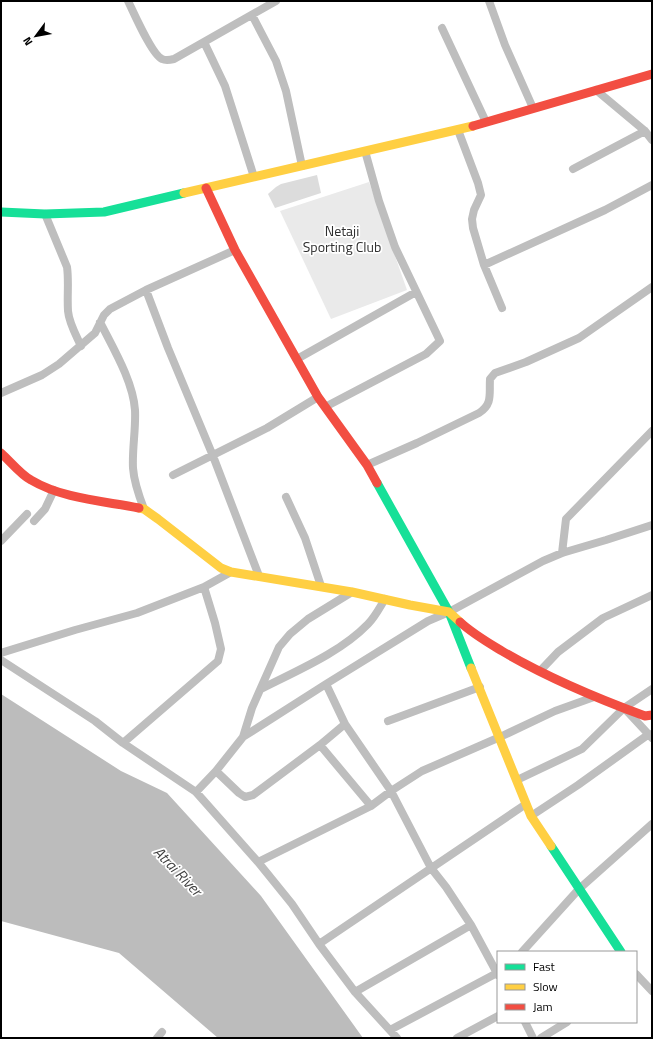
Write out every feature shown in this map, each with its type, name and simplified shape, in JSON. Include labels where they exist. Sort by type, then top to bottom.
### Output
[{"type":"street","points":[[128,1],[152,48],[161,59],[166,60],[174,59],[276,1]]},
{"type":"street","points":[[490,1],[505,45],[533,108]]},
{"type":"street","points":[[252,15],[276,61],[286,91],[302,166]]},
{"type":"street","points":[[442,28],[486,122]]},
{"type":"street","points":[[204,42],[225,86],[254,177]]},
{"type":"street","points":[[1,212],[45,214],[104,212],[458,130],[652,74]]},
{"type":"street","points":[[596,90],[645,131],[652,140]]},
{"type":"street","points":[[458,130],[481,195],[474,210],[472,219],[473,228],[484,265],[502,308]]},
{"type":"street","points":[[573,169],[645,131]]},
{"type":"street","points":[[325,407],[426,354],[440,340],[395,247],[379,201],[366,151]]},
{"type":"street","points":[[484,265],[605,210],[652,185]]},
{"type":"street","points":[[206,188],[235,250],[318,397],[367,465],[449,612],[531,816],[619,951]]},
{"type":"street","points":[[45,214],[67,267],[68,311],[81,346]]},
{"type":"street","points":[[1,393],[42,375],[59,364],[95,333],[104,315],[110,310],[146,290],[235,250]]},
{"type":"street","points":[[367,465],[417,444],[479,413],[487,408],[489,401],[490,379],[495,373],[526,362],[578,338],[652,287]]},
{"type":"street","points":[[146,290],[168,348],[213,456],[259,576]]},
{"type":"street","points":[[297,359],[416,292]]},
{"type":"street","points":[[100,322],[123,368],[132,396],[135,409],[133,470],[135,483],[144,509]]},
{"type":"street","points":[[173,475],[267,428],[318,397]]},
{"type":"street","points":[[562,552],[566,519],[652,431]]},
{"type":"street","points":[[1,453],[30,480],[54,490],[75,496],[144,509],[221,568],[231,572],[321,586],[449,612],[472,633],[524,664],[594,697],[645,716],[652,715]]},
{"type":"street","points":[[34,521],[45,508],[54,490]]},
{"type":"street","points":[[286,497],[305,538],[321,586]]},
{"type":"street","points":[[1,542],[27,514]]},
{"type":"street","points":[[196,792],[216,771],[243,737],[428,621],[449,612],[562,552],[652,525]]},
{"type":"street","points":[[1,653],[137,613],[204,587],[231,572]]},
{"type":"street","points":[[123,743],[218,661],[221,649],[204,587]]},
{"type":"street","points":[[243,737],[252,708],[279,647],[290,634],[308,619],[352,592]]},
{"type":"street","points":[[540,671],[558,652],[603,618],[652,595]]},
{"type":"street","points":[[261,689],[317,660],[354,638],[370,623],[385,599]]},
{"type":"street","points":[[1,660],[95,721],[123,743],[196,792],[258,862],[292,904],[319,944],[355,992],[397,1038]]},
{"type":"street","points":[[326,684],[346,724],[391,791],[431,868],[446,887],[471,925],[497,974],[390,1030]]},
{"type":"street","points":[[388,721],[480,687]]},
{"type":"street","points":[[517,780],[582,749],[624,708],[652,690]]},
{"type":"street","points":[[258,862],[371,806],[422,771],[555,711],[594,697]]},
{"type":"street","points":[[531,816],[650,736],[624,708]]},
{"type":"street","points":[[216,771],[239,793],[246,797],[253,795],[346,724]]},
{"type":"street","points":[[320,745],[371,806]]},
{"type":"street","points":[[319,944],[526,804]]},
{"type":"street","points":[[523,951],[579,889],[652,824]]},
{"type":"street","points":[[355,992],[471,925]]},
{"type":"street","points":[[637,977],[652,991]]},
{"type":"street","points":[[457,1038],[497,1017]]},
{"type":"street","points":[[526,1023],[533,1038]]},
{"type":"street","points":[[541,1038],[565,1023]]},
{"type":"green space","name":"Netaji Sporting Club","points":[[369,182],[407,290],[331,319],[280,211]]},
{"type":"water","name":"Atrai River","points":[[1,694],[121,771],[167,793],[261,896],[363,1038],[218,1038],[119,953],[1,921]]},
{"type":"building","name":"Netaji Sporting Club","points":[[317,175],[321,193],[275,208],[268,194],[276,187],[281,184]]},
{"type":"traffic: fast","points":[[1,212],[45,214],[104,212],[184,193]]},
{"type":"traffic: fast","points":[[377,483],[449,612],[471,668]]},
{"type":"traffic: fast","points":[[551,846],[620,951]]},
{"type":"traffic: slow","points":[[184,193],[473,126]]},
{"type":"traffic: slow","points":[[139,508],[144,509],[158,519],[221,568],[231,572],[352,592],[449,612],[460,622]]},
{"type":"traffic: slow","points":[[471,668],[531,816],[551,846]]},
{"type":"traffic: jam","points":[[473,126],[652,74]]},
{"type":"traffic: jam","points":[[206,188],[235,250],[318,397],[367,465],[377,483]]},
{"type":"traffic: jam","points":[[1,453],[23,475],[43,486],[70,495],[139,508]]},
{"type":"traffic: jam","points":[[460,622],[496,648],[555,679],[590,695],[645,716],[652,715]]}]
